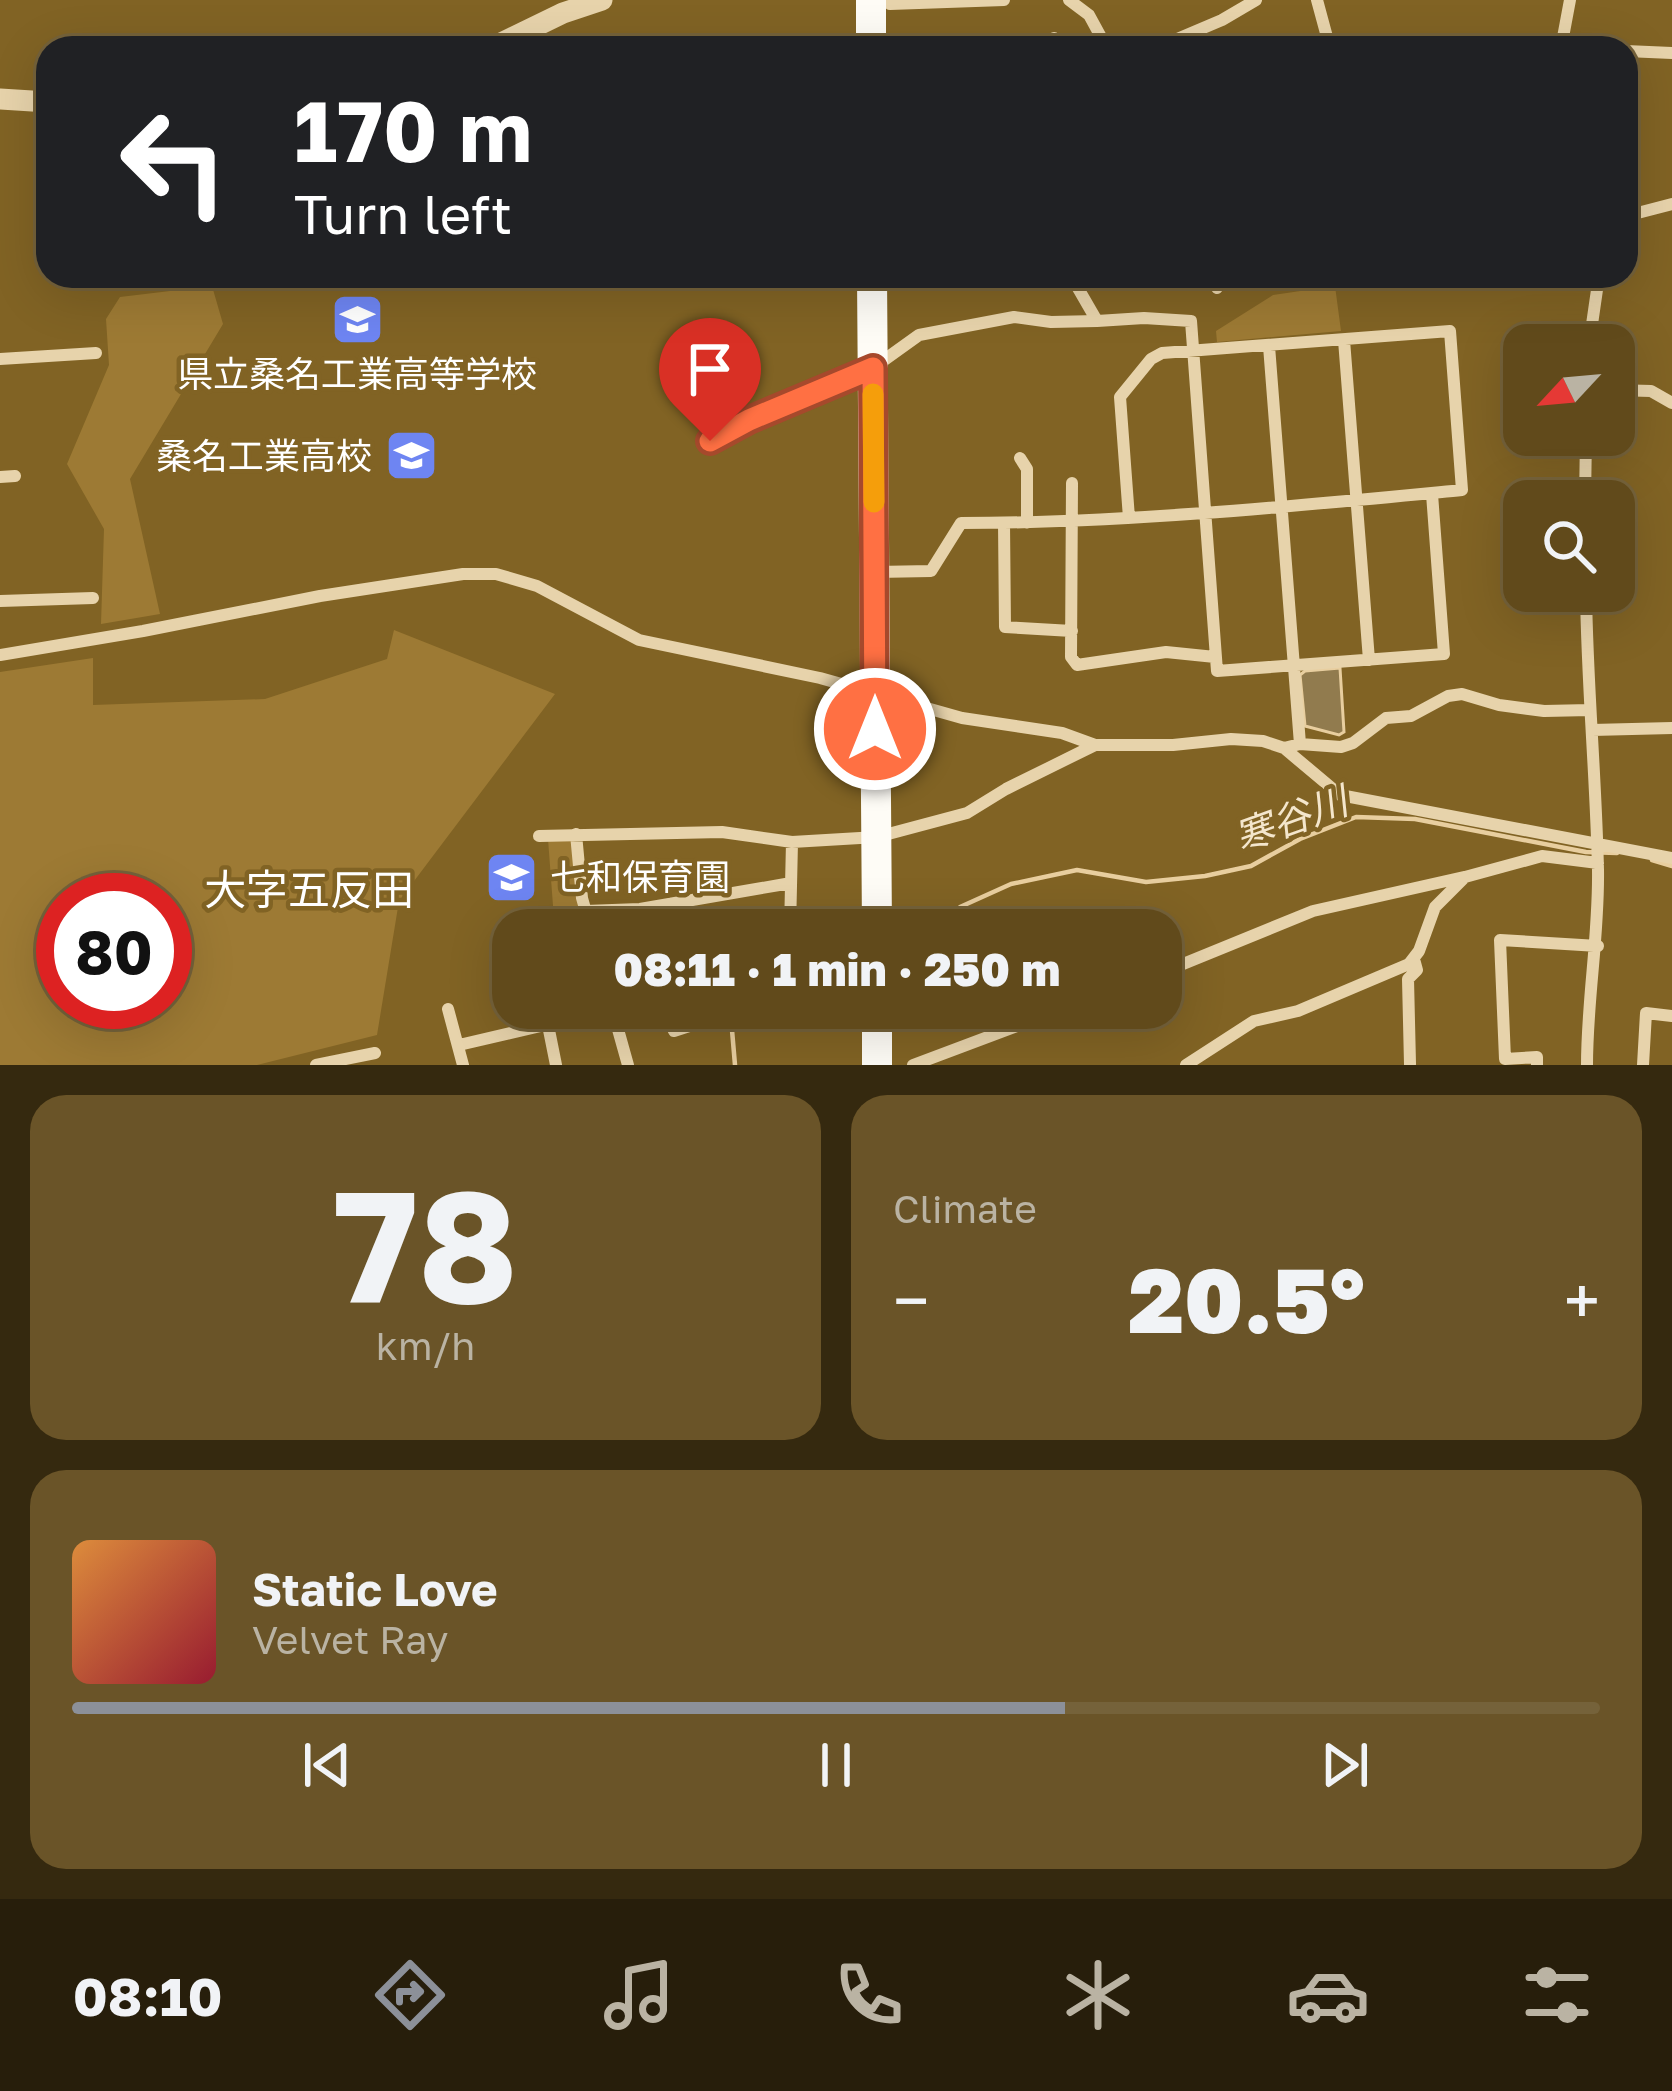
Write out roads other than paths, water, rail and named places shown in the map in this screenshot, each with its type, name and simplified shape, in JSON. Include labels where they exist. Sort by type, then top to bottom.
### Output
[{"type":"highway","points":[[866,36],[881,2]]},
{"type":"highway","points":[[872,288],[877,909]]},
{"type":"highway","points":[[877,1029],[878,1065]]},
{"type":"street","points":[[515,36],[602,0]]},
{"type":"street","points":[[881,2],[1004,0]]},
{"type":"street","points":[[1070,0],[1088,15],[1100,36]]},
{"type":"street","points":[[1088,15],[1100,0]]},
{"type":"street","points":[[1186,36],[1256,0]]},
{"type":"street","points":[[1317,0],[1327,36]]},
{"type":"street","points":[[1563,36],[1570,0]]},
{"type":"street","points":[[1638,51],[1672,52]]},
{"type":"street","points":[[0,99],[36,100]]},
{"type":"street","points":[[1638,213],[1672,204]]},
{"type":"street","points":[[1078,288],[1097,321]]},
{"type":"street","points":[[1592,324],[1597,288]]},
{"type":"street","points":[[710,441],[873,368],[919,335],[1014,317],[1068,323],[1190,321],[1217,671],[1444,654],[1432,494]]},
{"type":"street","points":[[874,572],[931,571],[961,524],[1073,522],[1130,518],[1432,494],[1462,490],[1450,331],[1162,353],[1151,359],[1120,397],[1130,518]]},
{"type":"street","points":[[1344,340],[1369,660]]},
{"type":"street","points":[[1269,346],[1300,744]]},
{"type":"street","points":[[0,358],[96,353]]},
{"type":"street","points":[[1635,391],[1651,391],[1672,403]]},
{"type":"street","points":[[1020,458],[1027,469],[1028,523]]},
{"type":"street","points":[[0,477],[15,476]]},
{"type":"street","points":[[1072,483],[1071,657],[1077,664],[1166,652],[1215,657]]},
{"type":"street","points":[[1004,523],[1005,627],[1072,631]]},
{"type":"street","points":[[0,655],[320,596],[463,574],[496,574],[537,586],[639,640],[875,693],[962,718],[1063,733],[1095,745],[1263,741],[1284,748],[1340,795],[1598,856]]},
{"type":"street","points":[[0,601],[93,598]]},
{"type":"street","points":[[1587,612],[1598,856],[1598,946],[1587,1005],[1587,1065]]},
{"type":"street","points":[[1284,748],[1300,744],[1341,747],[1386,718],[1411,716],[1448,696],[1462,694],[1521,708],[1590,710]]},
{"type":"street","points":[[1592,730],[1672,728]]},
{"type":"street","points":[[539,836],[722,832],[792,842],[877,837],[967,813],[1095,745]]},
{"type":"street","points":[[576,834],[585,909]]},
{"type":"street","points":[[790,909],[792,842]]},
{"type":"street","points":[[1182,965],[1330,906],[1542,856],[1672,858]]},
{"type":"street","points":[[1410,1064],[1408,979],[1418,970],[1414,959],[1435,907],[1466,877]]},
{"type":"street","points":[[640,909],[791,883]]},
{"type":"street","points":[[1538,1065],[1538,1057],[1505,1059],[1500,940],[1598,946]]},
{"type":"street","points":[[1186,1065],[1254,1021],[1310,1006],[1414,959]]},
{"type":"street","points":[[448,1009],[463,1065]]},
{"type":"street","points":[[1640,1065],[1646,1013],[1672,1016]]},
{"type":"street","points":[[459,1045],[530,1029]]},
{"type":"street","points":[[549,1029],[556,1065]]},
{"type":"street","points":[[618,1029],[628,1065]]},
{"type":"street","points":[[913,1065],[1009,1029]]},
{"type":"street","points":[[316,1065],[375,1054]]},
{"type":"waterway","name":"寒谷川","points":[[959,909],[1011,884],[1077,870],[1146,882],[1251,866],[1300,839],[1356,817],[1415,819],[1586,852],[1617,853]]},
{"type":"waterway","name":"寒谷川","points":[[1652,860],[1672,866]]},
{"type":"waterway","name":"寒谷川","points":[[735,1065],[732,1030],[736,1029]]},
{"type":"place","name":"県立桑名工業高等学校","points":[[357,319]]},
{"type":"place","name":"桑名工業高校","points":[[411,456]]},
{"type":"place","name":"七和保育園","points":[[511,877]]},
{"type":"district","name":"大字五反田","points":[[309,890]]}]
